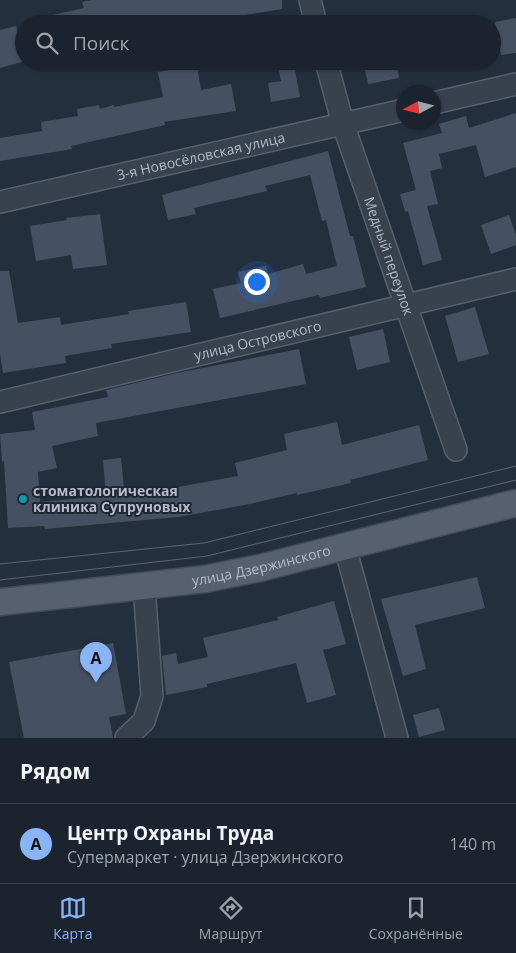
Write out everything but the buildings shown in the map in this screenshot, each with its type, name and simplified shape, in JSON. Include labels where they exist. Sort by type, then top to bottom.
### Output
[{"type":"main road","name":"улица Дзержинского","points":[[0,602],[205,579],[345,547],[516,503]]},
{"type":"street","points":[[310,0],[314,15]]},
{"type":"street","name":"Медный переулок","points":[[329,70],[344,124],[456,450]]},
{"type":"street","points":[[441,102],[516,84]]},
{"type":"street","name":"3-я Новосёловская улица","points":[[0,202],[396,112]]},
{"type":"street","name":"улица Островского","points":[[0,402],[516,279]]},
{"type":"street","points":[[345,547],[397,738]]},
{"type":"street","points":[[126,738],[144,721],[152,696],[144,586]]},
{"type":"tram line","points":[[0,564],[204,543],[516,466]]},
{"type":"tram line","points":[[0,580],[207,556],[516,480]]},
{"type":"place","name":"стоматологическая клиника Супруновых","points":[[23,499]]},
{"type":"place","name":"Центр Охраны Труда","points":[[96,683]]}]
